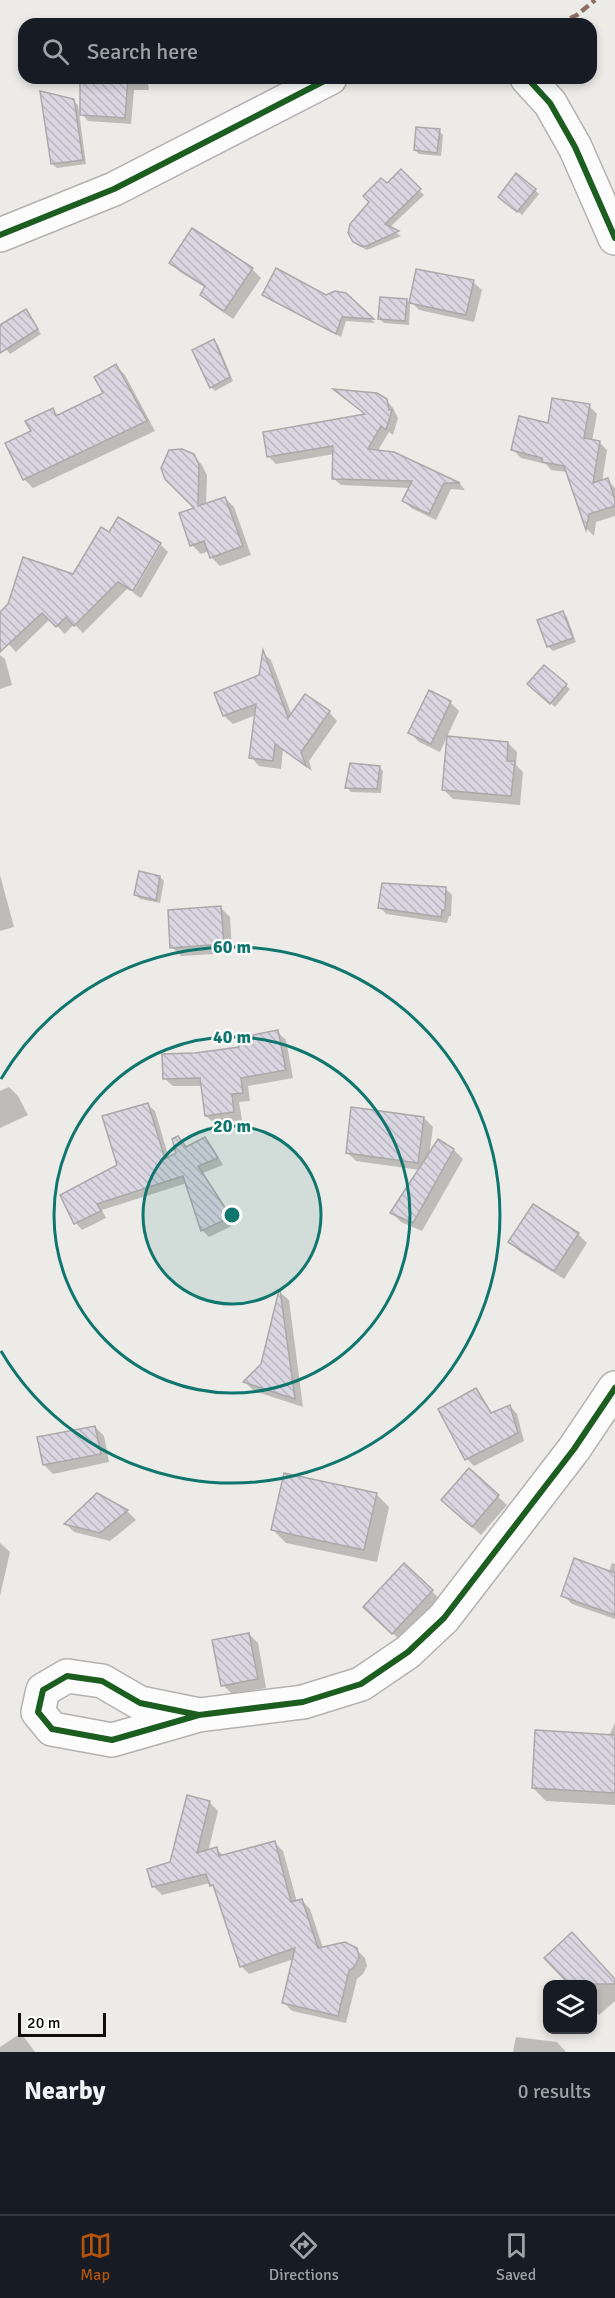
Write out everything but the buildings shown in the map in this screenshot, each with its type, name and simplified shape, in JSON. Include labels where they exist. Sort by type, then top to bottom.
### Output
[{"type":"street","points":[[0,235],[114,189],[318,84]]},
{"type":"street","points":[[533,84],[550,103],[575,147],[615,238]]},
{"type":"street","points":[[199,1715],[303,1702],[361,1683],[408,1652],[444,1618],[574,1449],[615,1388]]},
{"type":"marked path","points":[[571,18],[595,0]]},
{"type":"cycle path","points":[[0,235],[114,189],[318,84]]},
{"type":"cycle path","points":[[533,84],[550,103],[575,147],[615,238]]},
{"type":"cycle path","points":[[199,1715],[140,1703],[102,1681],[67,1676],[43,1690],[38,1712],[52,1729],[112,1740],[199,1715],[303,1702],[361,1684],[408,1652],[444,1618],[574,1449],[615,1388]]}]
